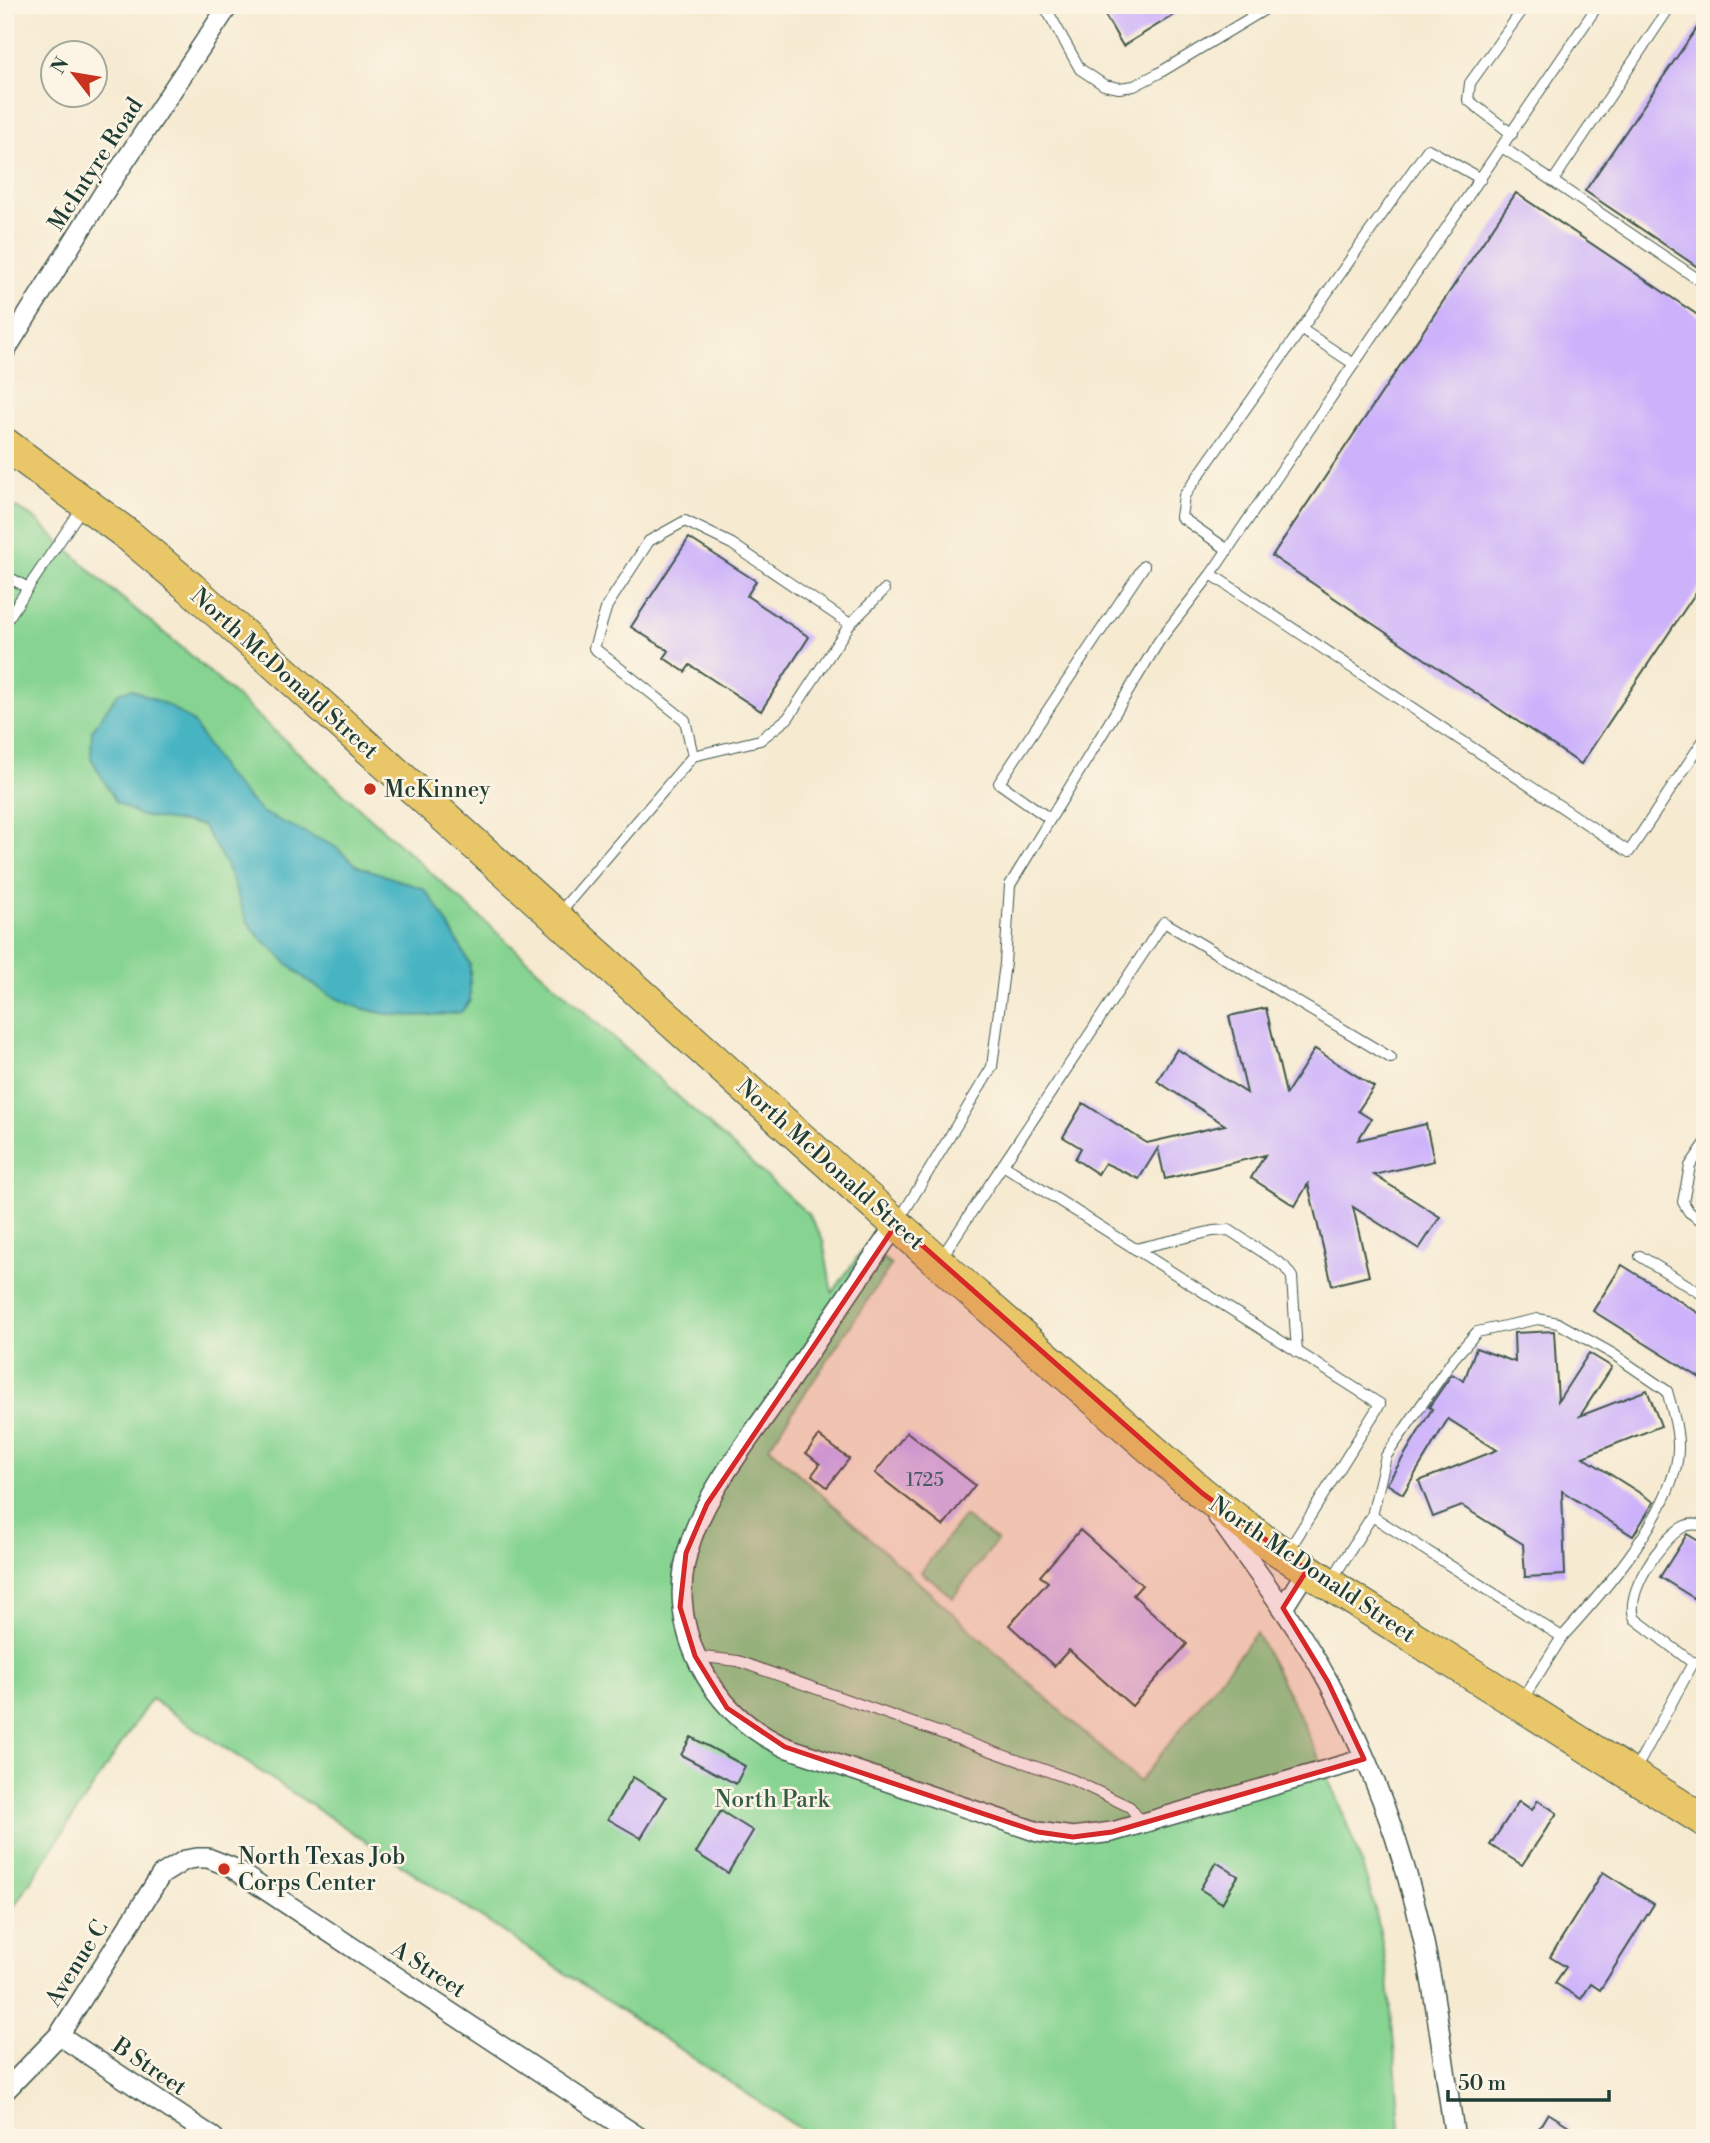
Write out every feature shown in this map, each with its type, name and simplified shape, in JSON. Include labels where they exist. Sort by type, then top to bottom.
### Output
[{"type":"main road","name":"North McDonald Street","points":[[5,444],[86,503],[191,588],[939,1261],[1202,1493],[1307,1570],[1705,1821]]},
{"type":"street","name":"McIntyre Road","points":[[5,351],[109,184],[229,5]]},
{"type":"street","points":[[897,1223],[737,1458],[694,1529],[686,1553],[679,1591],[682,1620],[695,1656],[727,1708],[756,1732],[785,1747],[1038,1832],[1094,1836],[1364,1759]]},
{"type":"street","points":[[1202,1493],[1283,1608],[1328,1682],[1364,1759],[1399,1846],[1416,1908],[1455,2138]]},
{"type":"street","points":[[1283,1608],[1307,1570]]},
{"type":"street","name":"A Street","points":[[185,1860],[208,1858],[231,1867],[640,2138]]},
{"type":"street","name":"Avenue C","points":[[5,2091],[59,2035],[154,1883],[172,1867],[185,1860]]},
{"type":"street","name":"B Street","points":[[59,2035],[214,2138]]},
{"type":"lane","points":[[1044,5],[1080,69],[1104,85],[1119,88],[1133,86],[1158,73],[1272,5]]},
{"type":"lane","points":[[1512,134],[1468,100],[1470,83],[1525,5]]},
{"type":"lane","points":[[897,1223],[992,1067],[1005,963],[1010,885],[1159,641],[1228,550],[1598,5]]},
{"type":"lane","points":[[1553,181],[1671,5]]},
{"type":"lane","points":[[1503,147],[1705,284]]},
{"type":"lane","points":[[1228,550],[1181,517],[1184,496],[1428,149],[1481,179]]},
{"type":"lane","points":[[1301,329],[1354,364]]},
{"type":"lane","points":[[5,623],[86,503]]},
{"type":"lane","points":[[693,756],[685,720],[594,648],[607,606],[649,541],[685,521],[732,544],[850,624]]},
{"type":"lane","points":[[1050,819],[999,783],[1144,566]]},
{"type":"lane","points":[[1211,574],[1629,852],[1705,738]]},
{"type":"lane","points":[[5,575],[28,588]]},
{"type":"lane","points":[[556,916],[693,756],[760,740],[789,718],[850,624],[884,590]]},
{"type":"lane","points":[[939,1261],[1164,922],[1391,1058]]},
{"type":"lane","points":[[1705,1144],[1690,1166],[1683,1202],[1689,1212],[1705,1223]]},
{"type":"lane","points":[[1003,1165],[1380,1404],[1307,1570]]},
{"type":"lane","points":[[1135,1249],[1228,1230],[1284,1266],[1292,1277],[1297,1352]]},
{"type":"lane","points":[[1640,1256],[1705,1296]]},
{"type":"lane","points":[[1307,1570],[1373,1516],[1386,1456],[1454,1358],[1477,1332],[1538,1320],[1559,1323],[1613,1354],[1667,1391],[1677,1429],[1676,1465],[1655,1515],[1613,1577],[1562,1637],[1520,1704]]},
{"type":"lane","points":[[1373,1516],[1562,1637]]},
{"type":"lane","points":[[1693,1664],[1635,1619],[1630,1610],[1637,1585],[1678,1531],[1689,1524],[1705,1526]]},
{"type":"lane","points":[[695,1656],[738,1661],[1073,1780],[1130,1807],[1143,1824]]},
{"type":"lane","points":[[1632,1775],[1693,1664],[1705,1660]]},
{"type":"highlighted area","points":[[897,1223],[1202,1493],[1307,1570],[1283,1608],[1328,1682],[1364,1759],[1112,1832],[1073,1837],[1038,1832],[785,1747],[727,1708],[695,1656],[680,1607],[686,1553],[707,1504]]},
{"type":"green space","name":"North Park","points":[[5,502],[33,517],[106,585],[186,651],[809,1215],[823,1240],[832,1293],[867,1244],[891,1265],[769,1447],[1139,1782],[1256,1633],[1330,1782],[1365,1875],[1387,1972],[1401,2138],[814,2138],[151,1699],[5,1920]]},
{"type":"green space","points":[[964,1516],[997,1541],[953,1597],[921,1572]]},
{"type":"water","points":[[131,689],[169,706],[193,722],[225,774],[261,812],[334,846],[358,866],[424,889],[441,912],[470,964],[470,1001],[461,1012],[408,1016],[384,1013],[361,1008],[318,988],[261,939],[251,926],[227,867],[202,825],[141,816],[116,802],[91,758],[92,730],[118,693]]},
{"type":"building","points":[[1099,5],[1190,5],[1123,46]]},
{"type":"building","points":[[1705,16],[1705,272],[1585,191]]},
{"type":"building","points":[[1516,193],[1705,320],[1705,579],[1581,764],[1272,556]]},
{"type":"building","points":[[689,538],[756,581],[747,596],[809,637],[761,711],[690,665],[685,672],[664,658],[669,651],[631,627]]},
{"type":"building","points":[[1266,1008],[1286,1094],[1315,1049],[1374,1087],[1358,1111],[1371,1119],[1358,1140],[1426,1124],[1434,1161],[1374,1175],[1440,1217],[1419,1249],[1353,1207],[1369,1276],[1332,1285],[1308,1184],[1295,1206],[1251,1178],[1265,1155],[1165,1179],[1158,1148],[1139,1179],[1105,1163],[1098,1174],[1075,1159],[1081,1148],[1063,1137],[1083,1103],[1147,1143],[1225,1125],[1157,1081],[1177,1049],[1247,1093],[1229,1016]]},
{"type":"building","points":[[1622,1265],[1705,1317],[1705,1381],[1593,1311]]},
{"type":"building","points":[[1554,1331],[1558,1401],[1589,1353],[1612,1367],[1580,1416],[1647,1390],[1661,1426],[1583,1457],[1654,1502],[1633,1536],[1562,1491],[1565,1575],[1525,1577],[1523,1544],[1462,1506],[1433,1517],[1419,1481],[1497,1450],[1448,1419],[1403,1494],[1387,1484],[1432,1409],[1429,1407],[1452,1374],[1464,1381],[1476,1348],[1515,1362],[1514,1333]]},
{"type":"building","points":[[907,1432],[975,1485],[943,1526],[875,1473]]},
{"type":"building","points":[[819,1436],[849,1459],[827,1487],[812,1475],[820,1464],[806,1453]]},
{"type":"building","points":[[1080,1530],[1142,1585],[1133,1595],[1187,1644],[1132,1706],[1069,1650],[1054,1666],[1009,1625],[1048,1582],[1040,1576]]},
{"type":"building","points":[[1687,1534],[1705,1545],[1705,1605],[1660,1577]]},
{"type":"building","points":[[691,1737],[745,1766],[736,1784],[681,1755]]},
{"type":"building","points":[[633,1777],[666,1797],[641,1838],[608,1819]]},
{"type":"building","points":[[1538,1800],[1557,1813],[1522,1865],[1490,1845],[1519,1801],[1532,1810]]},
{"type":"building","points":[[721,1811],[753,1831],[728,1873],[696,1853]]},
{"type":"building","points":[[1216,1862],[1238,1876],[1222,1903],[1200,1889]]},
{"type":"building","points":[[1603,1872],[1654,1904],[1600,1990],[1591,1984],[1581,1999],[1555,1983],[1566,1967],[1550,1957]]},
{"type":"building","points":[[1548,2113],[1569,2126],[1562,2138],[1533,2138]]},
{"type":"place","name":"McKinney","points":[[370,789]]},
{"type":"place","name":"North Texas Job Corps Center","points":[[224,1869]]}]
